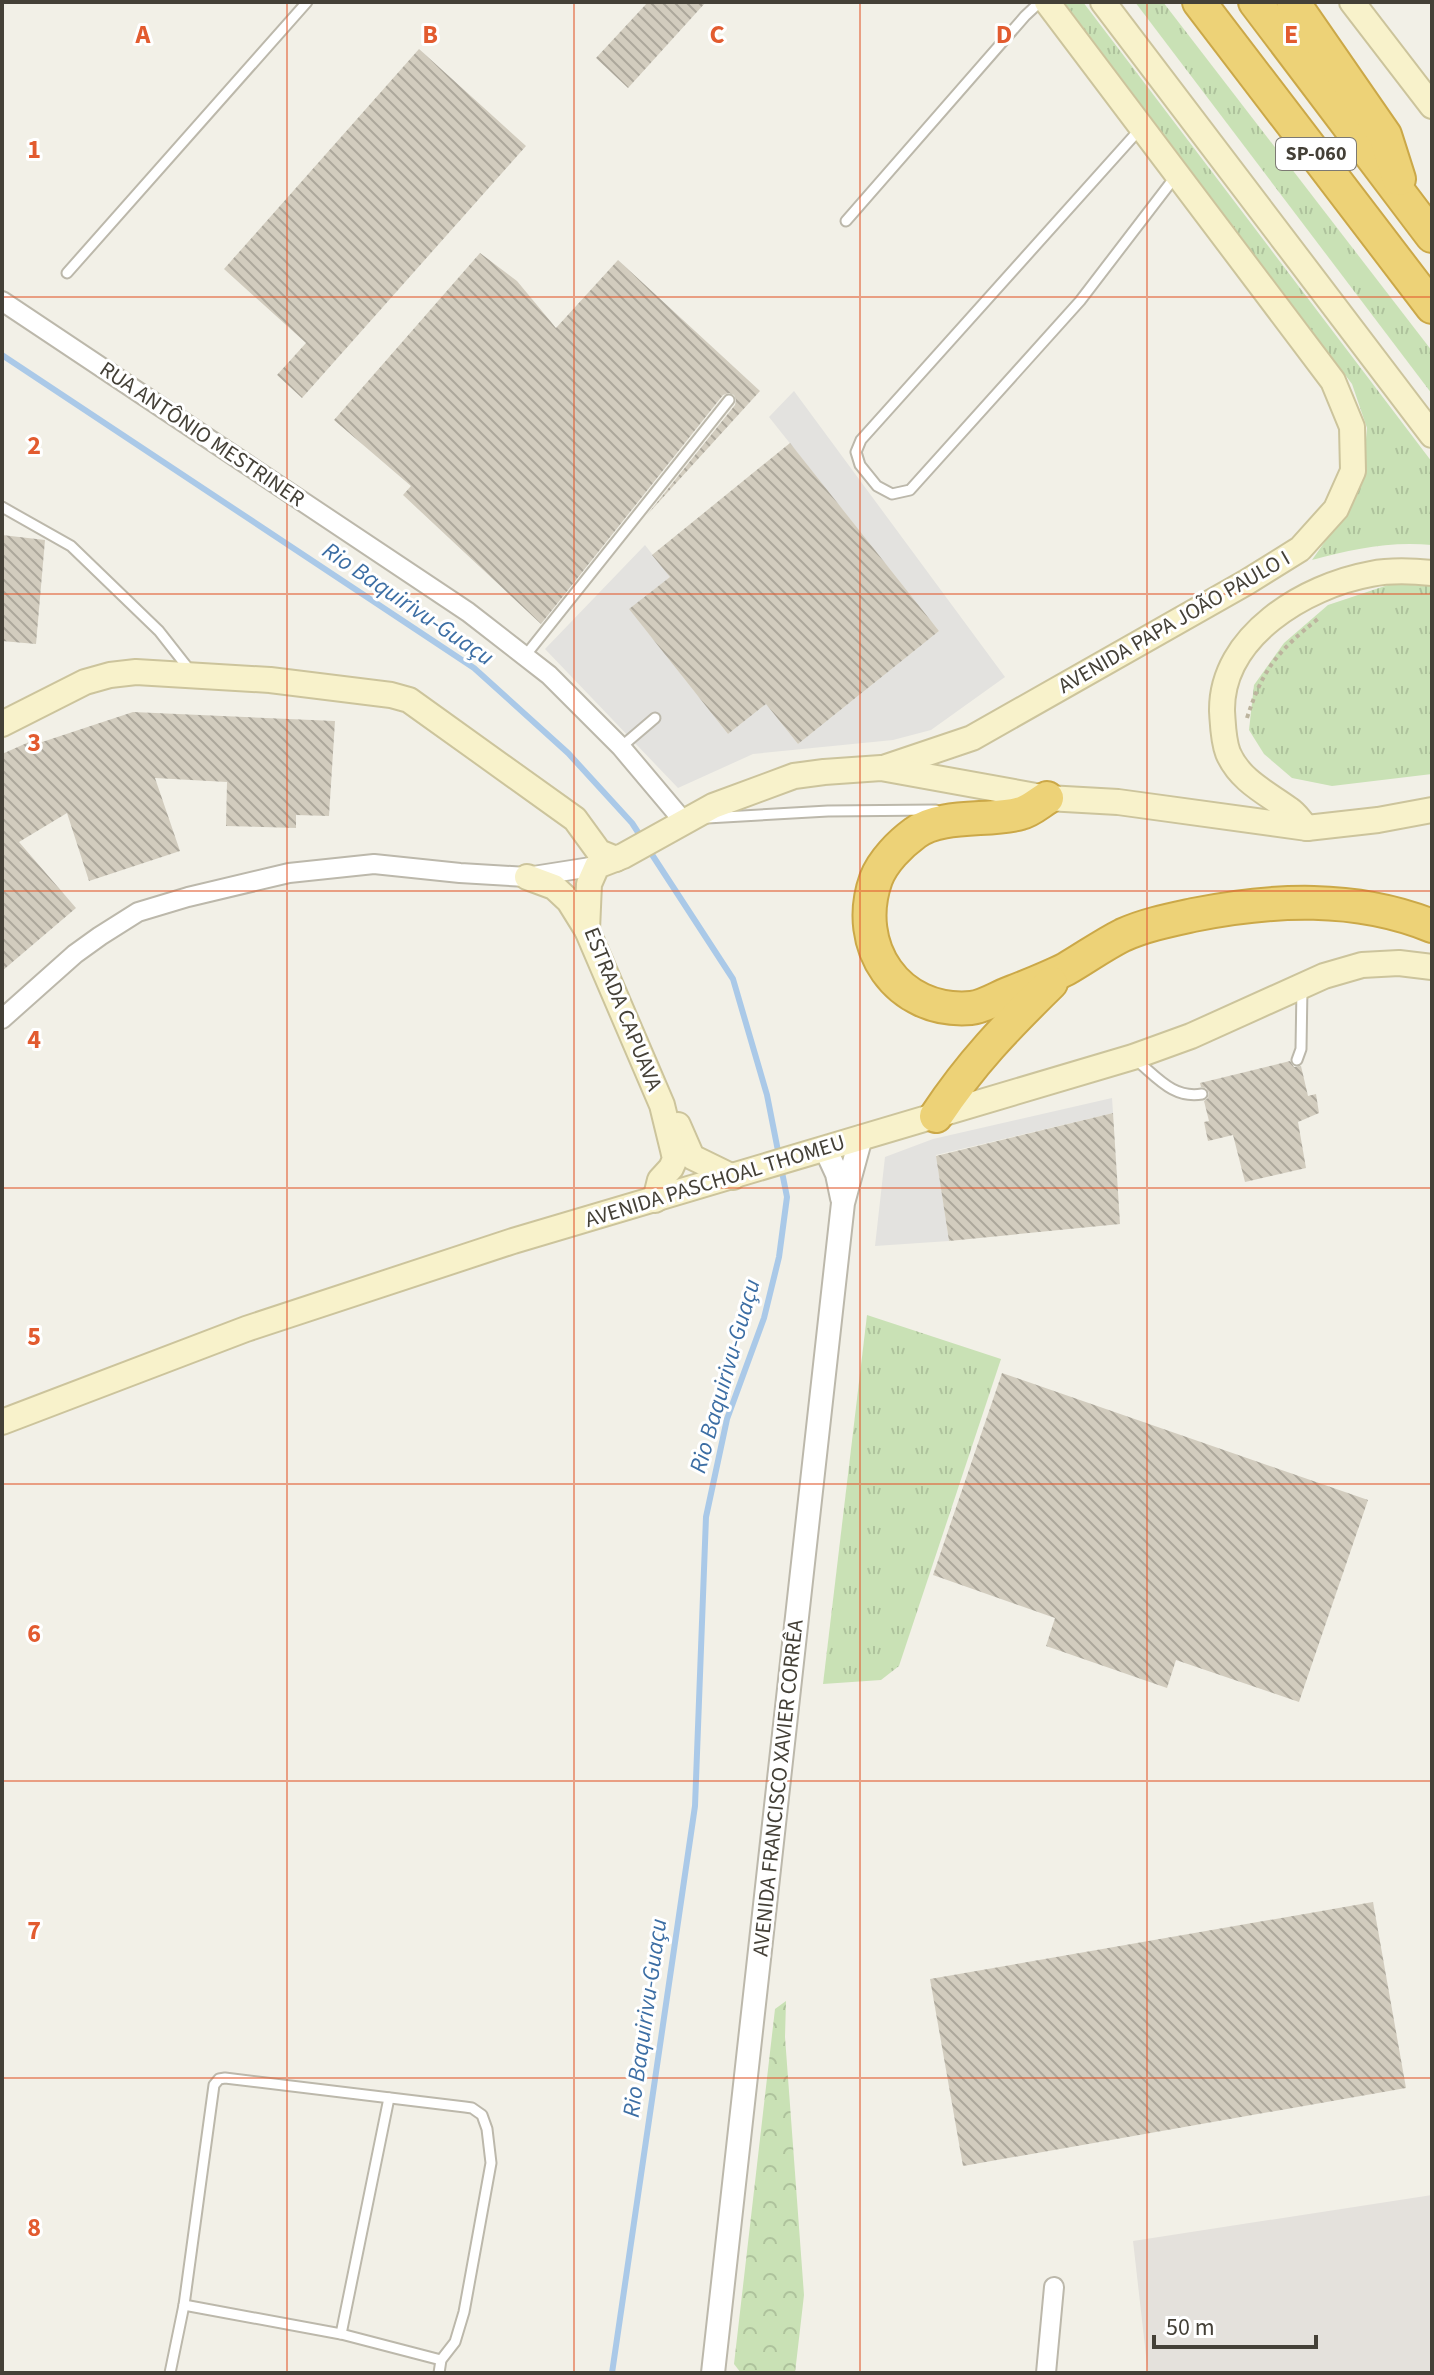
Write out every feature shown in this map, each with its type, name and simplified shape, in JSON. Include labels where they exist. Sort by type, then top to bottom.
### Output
[{"type":"highway","name":"SP-060","points":[[1199,2],[1432,307]]},
{"type":"highway","name":"SP-060","points":[[1255,2],[1432,236]]},
{"type":"highway","points":[[1293,2],[1385,135],[1406,201]]},
{"type":"highway","points":[[1047,798],[1023,813],[949,821],[919,830],[897,847],[876,877],[869,913],[873,946],[884,969],[906,993],[941,1008],[974,1008],[1065,969],[1124,935],[1165,921],[1254,904],[1343,904],[1390,912],[1428,924]]},
{"type":"highway","points":[[936,1116],[962,1077],[998,1035],[1065,969]]},
{"type":"main road","name":"AVENIDA PAPA JOÃO PAULO I","points":[[881,768],[972,738],[1300,549],[1336,509],[1353,471],[1352,427],[1333,381],[1047,2]]},
{"type":"main road","points":[[1103,2],[1432,435]]},
{"type":"main road","points":[[1352,2],[1432,106]]},
{"type":"main road","points":[[1307,828],[1291,811],[1260,792],[1240,772],[1228,754],[1223,733],[1222,698],[1230,670],[1247,641],[1274,616],[1335,584],[1372,574],[1408,570],[1432,573]]},
{"type":"main road","points":[[2,724],[85,682],[136,672],[270,680],[391,695],[409,700],[575,819],[599,852],[612,860],[713,806],[794,776],[881,768],[1047,798],[1118,802],[1307,828],[1428,813]]},
{"type":"main road","name":"ESTRADA CAPUAVA","points":[[612,860],[589,884],[587,930],[662,1105],[675,1159],[660,1180],[655,1200]]},
{"type":"main road","points":[[527,877],[554,887],[569,901],[587,930]]},
{"type":"main road","name":"AVENIDA PASCHOAL THOMEU","points":[[2,1422],[246,1329],[513,1241],[1133,1057],[1191,1036],[1324,976],[1362,965],[1399,963],[1432,967]]},
{"type":"main road","name":"ESTRADA CAPUAVA","points":[[662,1105],[675,1117],[692,1157],[739,1175]]},
{"type":"street","name":"RUA ANTÔNIO MESTRINER","points":[[2,301],[468,612],[549,675],[690,820]]},
{"type":"street","points":[[2,1019],[75,954],[100,936],[138,912],[188,897],[289,873],[374,864],[527,877],[612,860]]},
{"type":"street","name":"AVENIDA FRANCISCO XAVIER CORRÊA","points":[[713,2373],[843,1203],[861,1137]]},
{"type":"street","name":"AVENIDA FRANCISCO XAVIER CORRÊA","points":[[825,1148],[837,1174],[843,1203]]},
{"type":"street","points":[[1046,2373],[1054,2287]]},
{"type":"lane","points":[[67,273],[307,2]]},
{"type":"lane","points":[[846,221],[1040,2]]},
{"type":"lane","points":[[1141,127],[861,440],[856,452],[860,465],[877,486],[892,494],[910,490],[1080,301],[1177,174]]},
{"type":"lane","points":[[525,656],[729,400]]},
{"type":"lane","points":[[2,507],[71,546],[159,631],[194,675]]},
{"type":"lane","points":[[621,747],[655,718]]},
{"type":"lane","points":[[1003,803],[1047,798]]},
{"type":"lane","points":[[690,820],[828,811],[945,810]]},
{"type":"lane","points":[[1297,1060],[1301,1049],[1302,985]]},
{"type":"lane","points":[[1133,1057],[1179,1094],[1202,1094]]},
{"type":"lane","points":[[170,2373],[184,2305],[214,2085],[225,2078],[472,2108],[482,2115],[491,2163],[472,2277],[455,2342],[441,2360],[439,2373]]},
{"type":"lane","points":[[341,2334],[389,2098]]},
{"type":"lane","points":[[184,2305],[341,2334],[441,2360]]},
{"type":"path","points":[[1243,731],[1257,686],[1266,672],[1281,650],[1321,616]]},
{"type":"shaded area","points":[[794,391],[1005,677],[931,730],[893,740],[753,754],[678,788],[545,649],[645,545],[670,577],[630,610],[728,734],[766,704],[798,744],[939,631],[769,417]]},
{"type":"shaded area","points":[[1112,1098],[1113,1113],[936,1155],[949,1241],[875,1246],[885,1157],[933,1139]]},
{"type":"shaded area","points":[[1432,2195],[1432,2373],[1148,2373],[1133,2241]]},
{"type":"green space","points":[[1064,2],[1083,2],[1432,462],[1432,545],[1371,547],[1312,560],[1362,483],[1367,428],[1352,384]]},
{"type":"green space","points":[[1135,2],[1163,2],[1432,351],[1432,394]]},
{"type":"green space","points":[[1391,584],[1432,586],[1432,774],[1332,786],[1292,778],[1264,754],[1249,730],[1254,685],[1284,643],[1328,605]]},
{"type":"green space","points":[[867,1315],[1001,1359],[899,1666],[881,1680],[823,1684]]},
{"type":"green space","points":[[786,2001],[785,2037],[804,2295],[795,2373],[741,2373],[734,2364],[775,2009]]},
{"type":"building","points":[[648,2],[706,2],[628,88],[596,58]]},
{"type":"building","points":[[419,49],[526,146],[302,398],[277,375],[306,343],[224,269]]},
{"type":"building","points":[[480,253],[517,281],[556,328],[618,260],[760,391],[647,515],[735,405],[734,395],[723,395],[541,624],[403,495],[411,486],[334,420]]},
{"type":"building","points":[[790,443],[939,631],[798,744],[766,704],[728,734],[629,609],[670,577],[652,555]]},
{"type":"building","points":[[2,535],[45,540],[36,644],[2,641]]},
{"type":"building","points":[[133,712],[335,721],[329,816],[296,815],[296,828],[226,826],[227,782],[155,778],[180,851],[89,881],[67,813],[19,842],[76,908],[2,971],[2,754],[29,742],[30,746]]},
{"type":"building","points":[[1290,1061],[1294,1067],[1301,1066],[1308,1096],[1316,1094],[1319,1113],[1298,1122],[1306,1168],[1245,1182],[1233,1135],[1208,1141],[1204,1122],[1209,1121],[1204,1101],[1209,1093],[1200,1083]]},
{"type":"building","points":[[1113,1113],[1120,1224],[949,1241],[936,1156]]},
{"type":"building","points":[[1002,1373],[1368,1500],[1299,1702],[1176,1660],[1167,1688],[1046,1646],[1055,1618],[933,1575]]},
{"type":"building","points":[[1373,1902],[1406,2088],[963,2166],[930,1979]]},
{"type":"waterway","name":"Rio Baquirivu-Guaçu","points":[[2,355],[474,668],[568,753],[632,823],[643,840]]},
{"type":"waterway","name":"Rio Baquirivu-Guaçu","points":[[649,850],[733,979],[767,1095],[779,1156]]},
{"type":"waterway","name":"Rio Baquirivu-Guaçu","points":[[612,2373],[695,1806],[706,1517],[727,1419],[764,1318],[779,1257],[787,1197],[781,1167]]}]
